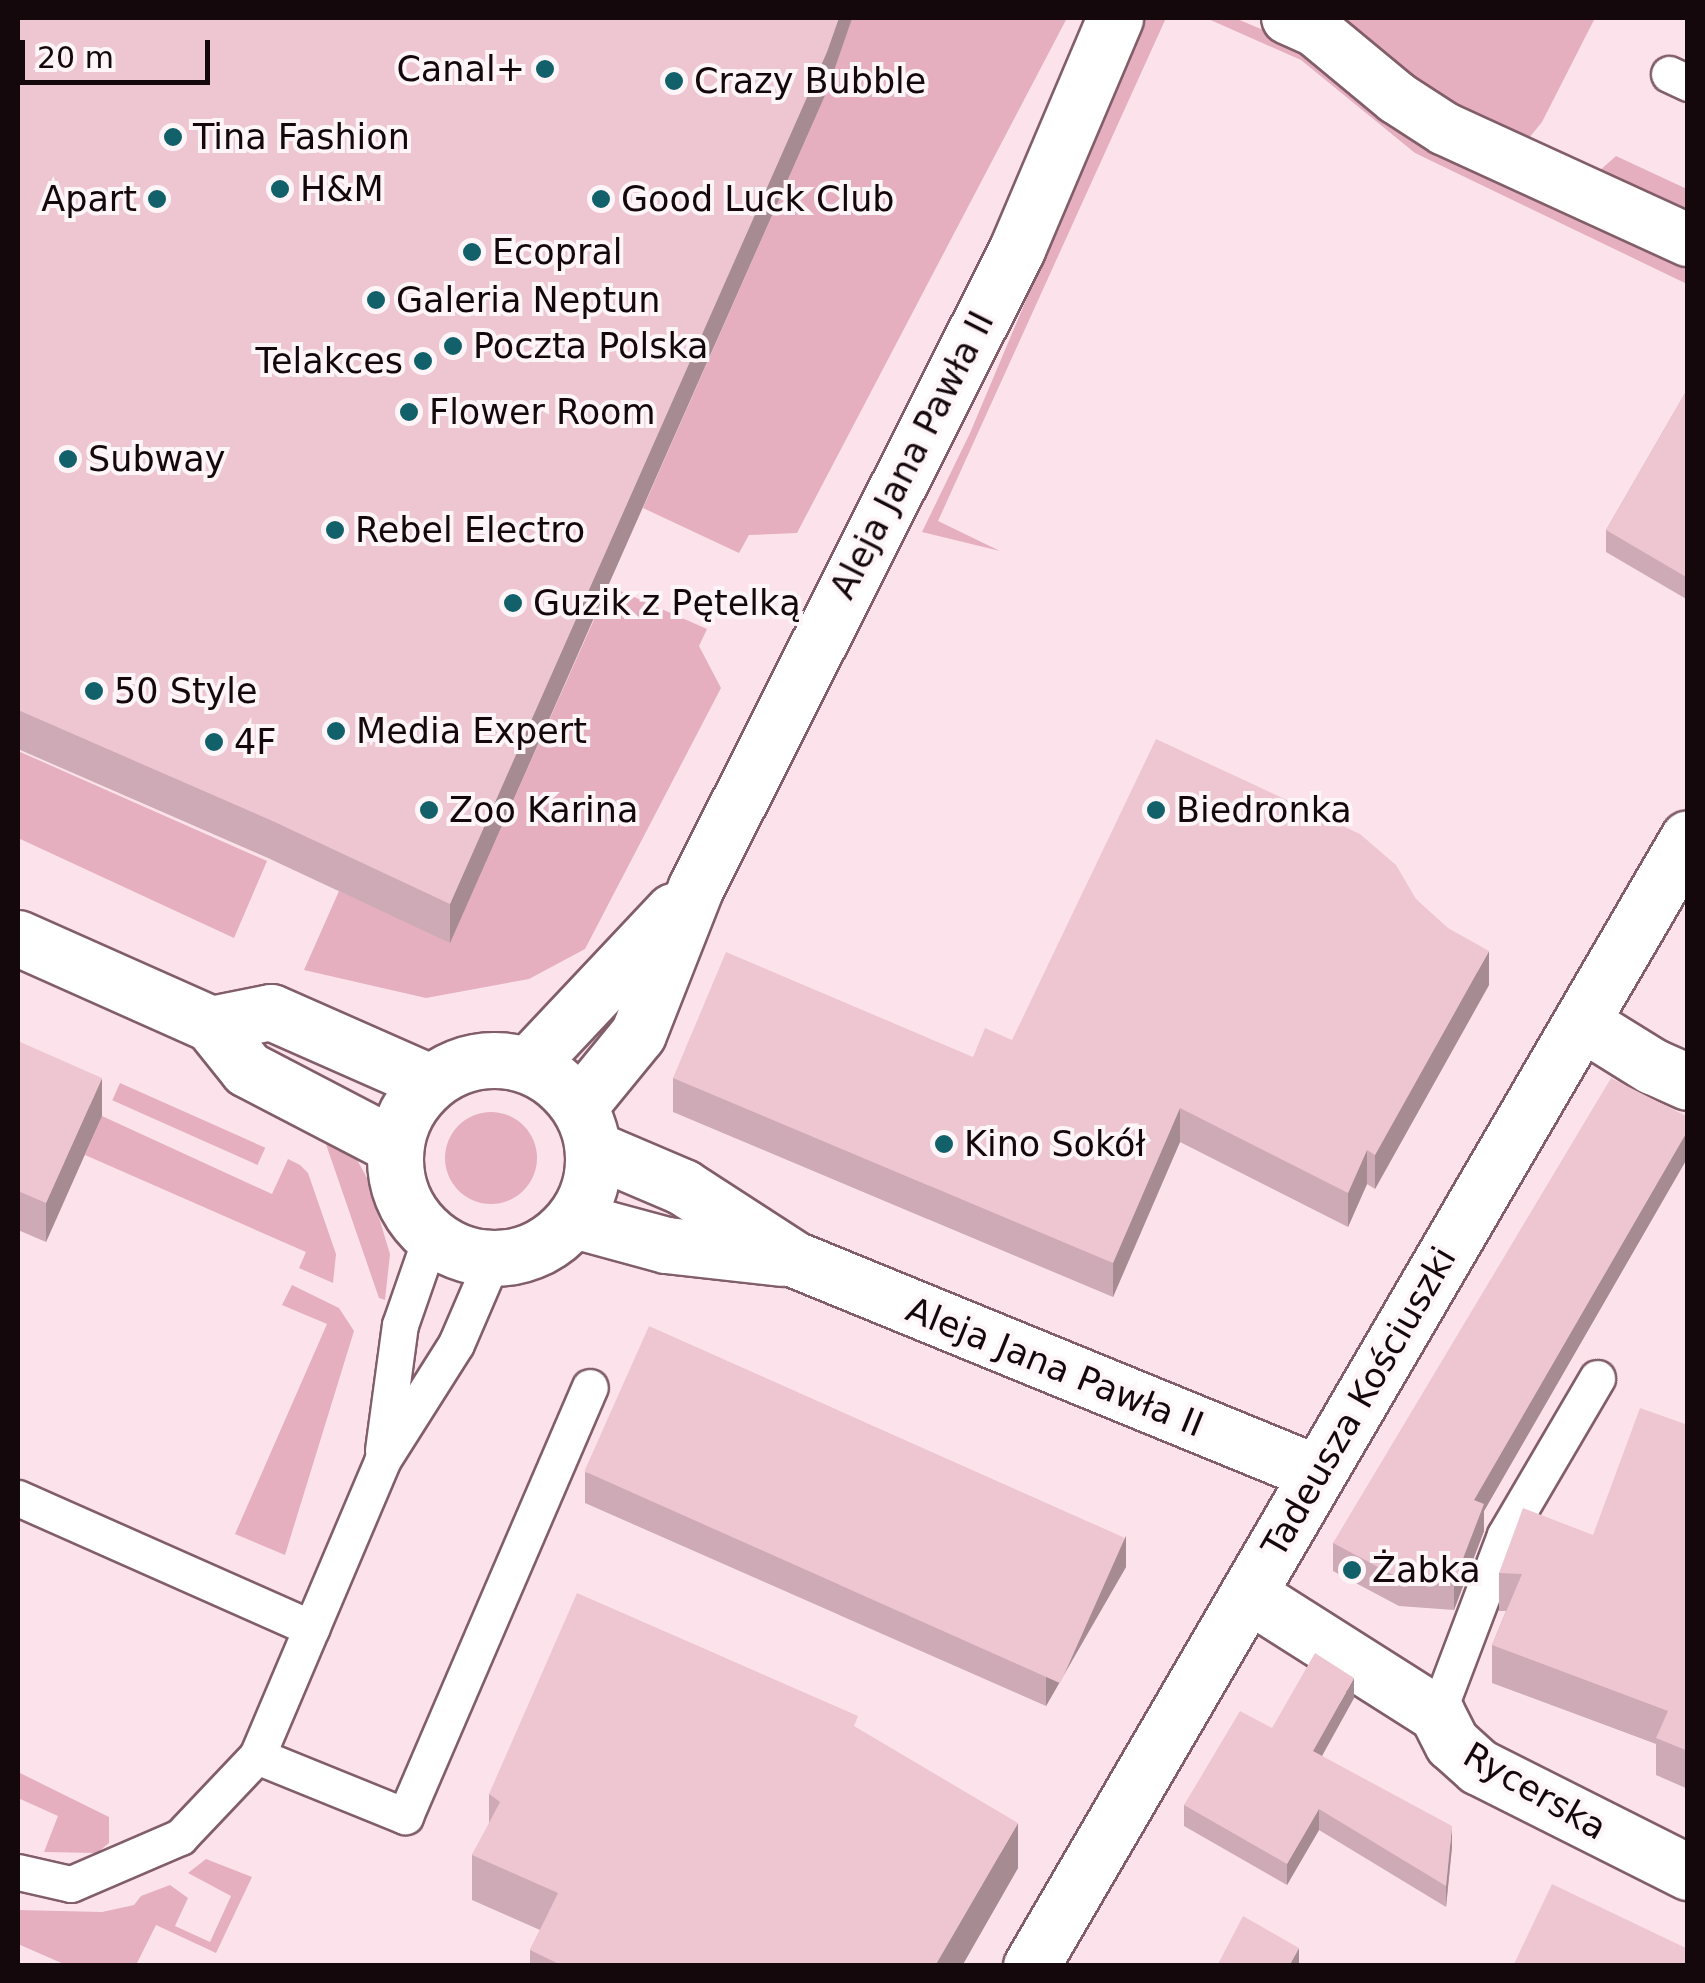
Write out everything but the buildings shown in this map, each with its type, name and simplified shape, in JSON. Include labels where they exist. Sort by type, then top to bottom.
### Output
[{"type":"street","name":"Aleja Jana Pawła II","points":[[1114,18],[1017,249],[696,887],[638,1034],[587,1127],[794,1259],[1317,1473]]},
{"type":"street","points":[[1288,18],[1315,30],[1397,98],[1446,129],[1688,240]]},
{"type":"street","name":"Tadeusza Kościuszki","points":[[1031,1966],[1688,838]]},
{"type":"street","name":"Aleja Jana Pawła II","points":[[528,1065],[696,887]]},
{"type":"street","points":[[18,938],[210,1024],[247,1069],[395,1146]]},
{"type":"street","points":[[210,1024],[271,1012],[430,1082]]},
{"type":"street","points":[[1581,1022],[1652,1066],[1688,1082]]},
{"type":"street","points":[[494,1059],[528,1065],[557,1081],[587,1127],[590,1186],[574,1220],[537,1247],[493,1258],[461,1252],[431,1236],[402,1195],[396,1179],[395,1146],[407,1111],[430,1082],[460,1065],[494,1059]]},
{"type":"street","name":"Aleja Jana Pawła II","points":[[574,1220],[666,1245],[794,1259]]},
{"type":"street","name":"Rycerska","points":[[1248,1594],[1437,1714],[1452,1744],[1479,1767],[1688,1872]]},
{"type":"lane","points":[[382,1460],[400,1325],[431,1236]]},
{"type":"lane","points":[[18,1872],[72,1884],[180,1838],[257,1756],[382,1460],[456,1344],[493,1258]]},
{"type":"lane","points":[[1437,1714],[1505,1534],[1597,1378]]},
{"type":"lane","points":[[257,1756],[405,1816],[590,1387]]},
{"type":"lane","points":[[18,1498],[310,1628]]},
{"type":"shaded area","points":[[852,18],[1067,18],[797,533],[749,535],[739,553],[643,508],[827,91]]},
{"type":"shaded area","points":[[1145,18],[1166,18],[938,521],[1000,551],[922,532],[970,433]]},
{"type":"shaded area","points":[[1206,18],[1235,18],[1282,38],[1425,145],[1683,266],[1687,269],[1687,284],[1415,153],[1301,60]]},
{"type":"shaded area","points":[[1340,18],[1595,18],[1542,122],[1529,138],[1453,107]]},
{"type":"shaded area","points":[[1616,156],[1687,189],[1687,214],[1598,172]]},
{"type":"shaded area","points":[[609,586],[707,629],[699,646],[721,688],[585,949],[529,979],[426,998],[304,970],[339,891],[450,942]]},
{"type":"shaded area","points":[[18,751],[267,861],[234,938],[18,838]]},
{"type":"shaded area","points":[[120,1083],[265,1148],[258,1165],[112,1100]]},
{"type":"shaded area","points":[[491,1112],[509,1115],[524,1125],[534,1140],[534,1176],[524,1191],[509,1201],[491,1204],[473,1201],[458,1191],[448,1176],[445,1158],[448,1140],[458,1125],[473,1115]]},
{"type":"shaded area","points":[[102,1116],[272,1194],[288,1159],[300,1165],[308,1173],[336,1254],[333,1283],[299,1268],[306,1252],[85,1155]]},
{"type":"shaded area","points":[[318,1121],[350,1147],[367,1178],[390,1254],[385,1300],[379,1298]]},
{"type":"shaded area","points":[[292,1285],[339,1308],[354,1331],[285,1555],[235,1534],[327,1324],[282,1305]]},
{"type":"shaded area","points":[[18,1772],[109,1817],[109,1843],[97,1853],[44,1852],[58,1816],[18,1798]]},
{"type":"shaded area","points":[[206,1859],[252,1877],[216,1953],[156,1925],[136,1965],[66,1965],[18,1944],[18,1910],[102,1912],[134,1905],[141,1896],[170,1885],[188,1898],[175,1926],[210,1942],[231,1896],[188,1873]]},
{"type":"place","name":"Canal+","points":[[545,69]]},
{"type":"place","name":"Crazy Bubble","points":[[674,81]]},
{"type":"place","name":"Tina Fashion","points":[[173,137]]},
{"type":"place","name":"H&M","points":[[280,189]]},
{"type":"place","name":"Apart","points":[[157,199]]},
{"type":"place","name":"Good Luck Club","points":[[601,199]]},
{"type":"place","name":"Ecopral","points":[[472,252]]},
{"type":"place","name":"Galeria Neptun","points":[[376,300]]},
{"type":"place","name":"Poczta Polska","points":[[453,346]]},
{"type":"place","name":"Telakces","points":[[423,361]]},
{"type":"place","name":"Flower Room","points":[[409,412]]},
{"type":"place","name":"Subway","points":[[68,459]]},
{"type":"place","name":"Rebel Electro","points":[[335,530]]},
{"type":"place","name":"Guzik z Pętelką","points":[[513,603]]},
{"type":"place","name":"50 Style","points":[[94,691]]},
{"type":"place","name":"Media Expert","points":[[336,731]]},
{"type":"place","name":"4F","points":[[214,742]]},
{"type":"place","name":"Zoo Karina","points":[[429,810]]},
{"type":"place","name":"Biedronka","points":[[1156,810]]},
{"type":"place","name":"Kino Sokół","points":[[944,1144]]},
{"type":"place","name":"Żabka","points":[[1352,1570]]}]
